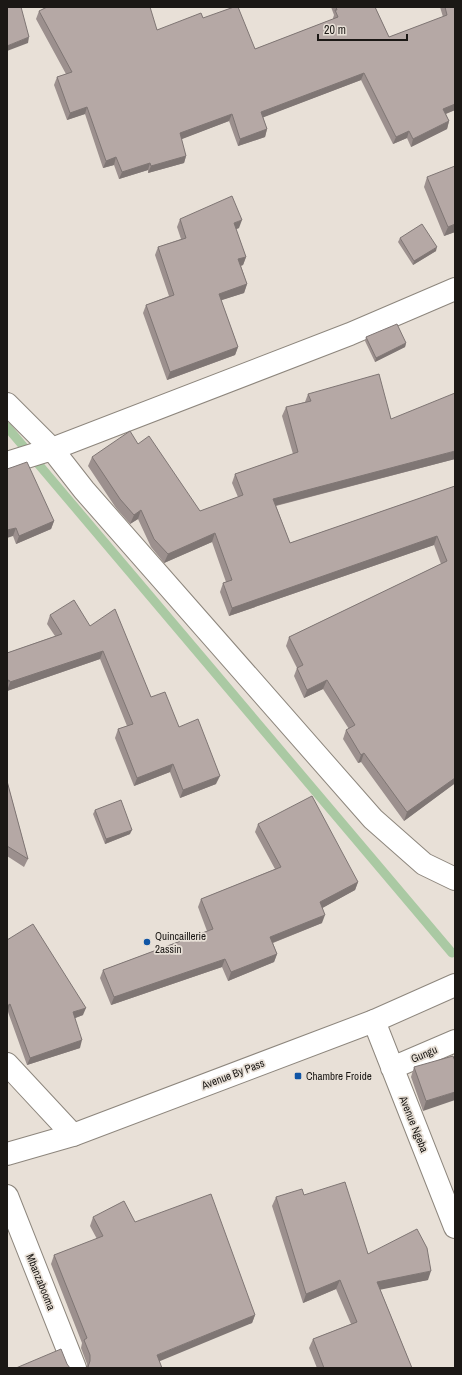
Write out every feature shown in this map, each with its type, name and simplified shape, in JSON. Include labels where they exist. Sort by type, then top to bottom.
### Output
[{"type":"main road","points":[[7,463],[52,449],[350,334],[455,289]]},
{"type":"main road","points":[[7,404],[52,449],[84,490],[373,819],[424,864],[455,879]]},
{"type":"main road","name":"Avenue By Pass","points":[[7,1154],[73,1135],[374,1021],[455,985]]},
{"type":"main road","name":"Avenue Ngeba","points":[[374,1021],[455,1226]]},
{"type":"main road","name":"Gungu","points":[[392,1068],[455,1041]]},
{"type":"main road","points":[[7,1064],[73,1135]]},
{"type":"main road","name":"Mbanzabooma","points":[[7,1196],[75,1368]]},
{"type":"building","points":[[7,7],[21,7],[29,37],[7,46]]},
{"type":"building","points":[[47,7],[150,7],[157,30],[201,13],[203,18],[238,7],[255,49],[338,17],[335,10],[337,10],[336,7],[375,7],[389,37],[447,15],[445,7],[455,7],[455,104],[443,109],[449,121],[413,139],[409,131],[396,137],[364,73],[261,112],[267,129],[240,139],[232,114],[180,133],[186,156],[151,166],[150,163],[122,172],[116,157],[106,161],[87,107],[70,113],[57,77],[72,72],[39,11]]},
{"type":"building","points":[[455,166],[455,224],[448,227],[427,177]]},
{"type":"building","points":[[232,196],[242,220],[234,223],[246,257],[238,259],[247,284],[219,294],[238,347],[170,372],[146,305],[174,295],[158,247],[186,238],[180,219]]},
{"type":"building","points":[[422,224],[437,247],[414,261],[400,238]]},
{"type":"building","points":[[397,324],[406,343],[376,358],[366,337]]},
{"type":"building","points":[[379,374],[391,419],[455,393],[455,451],[273,499],[290,543],[455,486],[455,778],[407,812],[364,753],[361,755],[346,730],[355,725],[327,680],[307,690],[297,668],[303,665],[289,637],[447,561],[437,536],[232,608],[223,583],[232,580],[215,533],[168,554],[154,539],[141,510],[134,515],[120,499],[92,457],[130,431],[138,444],[149,436],[200,511],[243,495],[235,474],[298,452],[286,407],[311,401],[308,394]]},
{"type":"building","points":[[27,462],[54,521],[19,536],[16,528],[7,530],[7,469]]},
{"type":"building","points":[[74,600],[90,626],[115,609],[151,697],[165,692],[179,727],[198,719],[220,776],[183,790],[173,764],[137,778],[118,729],[133,724],[103,651],[10,682],[9,680],[7,681],[7,653],[62,634],[50,615]]},
{"type":"building","points":[[7,781],[28,859],[7,846]]},
{"type":"building","points":[[312,796],[358,882],[320,902],[325,915],[270,937],[277,954],[231,972],[225,959],[114,997],[103,970],[213,929],[201,899],[281,867],[258,824]]},
{"type":"building","points":[[121,800],[132,830],[106,839],[95,810]]},
{"type":"building","points":[[33,924],[86,1008],[73,1012],[82,1040],[30,1058],[10,1004],[7,1006],[7,940]]},
{"type":"building","points":[[453,1056],[455,1061],[455,1092],[426,1101],[414,1067]]},
{"type":"building","points":[[345,1182],[368,1254],[417,1229],[427,1248],[431,1271],[377,1282],[412,1368],[324,1368],[313,1339],[357,1322],[340,1280],[306,1294],[276,1197],[302,1189],[304,1195]]},
{"type":"building","points":[[211,1194],[255,1315],[157,1355],[162,1368],[87,1368],[90,1361],[90,1355],[84,1340],[87,1338],[54,1255],[103,1236],[93,1217],[124,1201],[135,1222]]},
{"type":"building","points":[[61,1349],[70,1368],[16,1368]]},
{"type":"waterway","points":[[7,427],[452,953]]},
{"type":"place","name":"Quincaillerie 2assin","points":[[147,942]]},
{"type":"place","name":"Chambre Froide","points":[[298,1076]]}]
